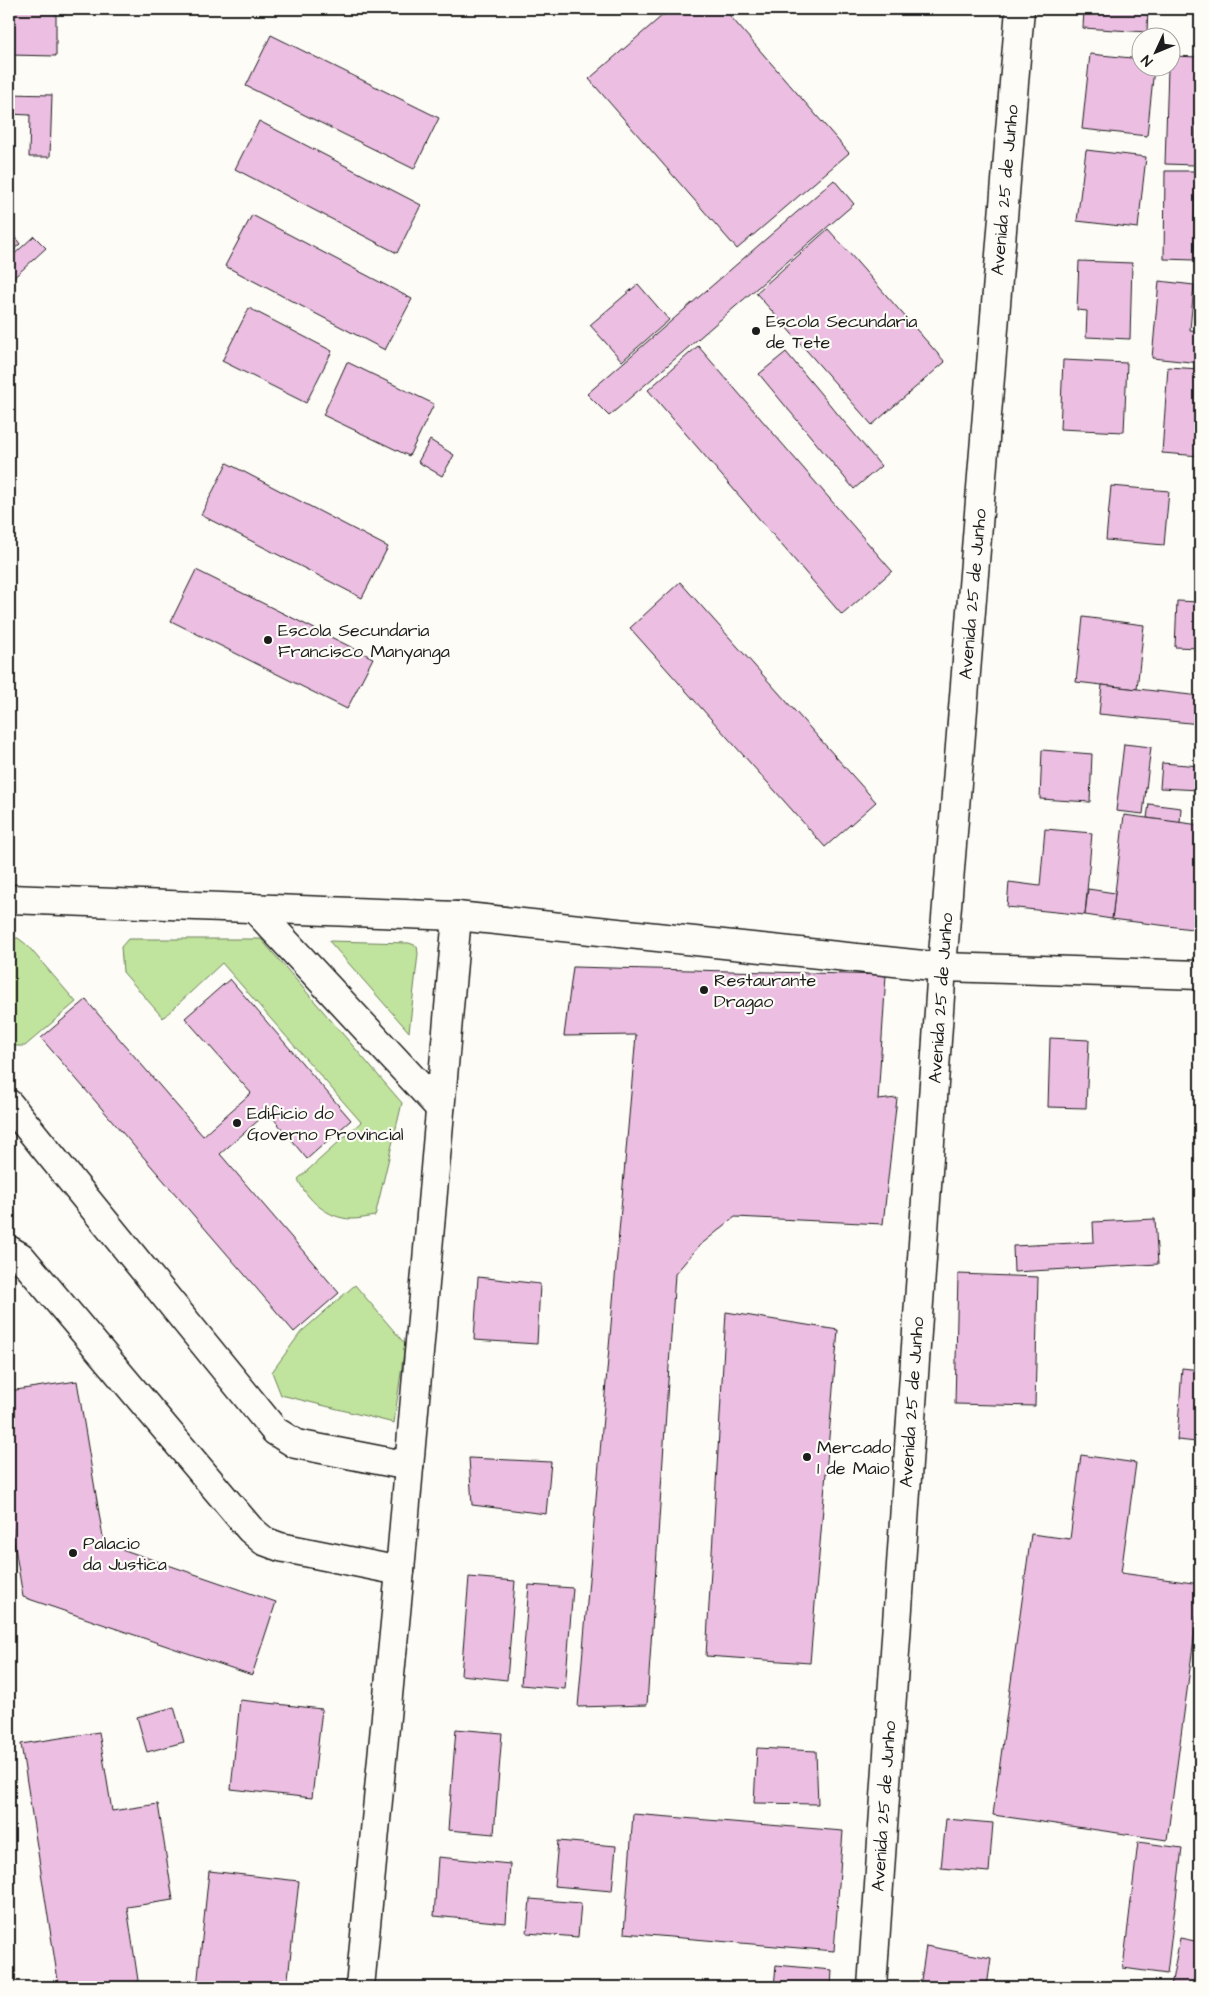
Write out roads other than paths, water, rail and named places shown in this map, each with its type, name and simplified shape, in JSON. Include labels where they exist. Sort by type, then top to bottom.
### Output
[{"type":"street","name":"Avenida 25 de Junho","points":[[872,1987],[942,967],[1020,9]]},
{"type":"street","points":[[9,899],[457,916],[942,967],[1200,975]]},
{"type":"street","points":[[254,908],[440,1108]]},
{"type":"street","points":[[360,1987],[400,1572],[457,916]]},
{"type":"street","points":[[9,1104],[275,1432],[296,1444],[409,1466]]},
{"type":"street","points":[[9,1250],[21,1257],[250,1529],[264,1541],[280,1547],[400,1572]]},
{"type":"place","name":"Escola Secundaria de Tete","points":[[756,331]]},
{"type":"place","name":"Escola Secundaria Francisco Manyanga","points":[[268,640]]},
{"type":"place","name":"Restaurante Dragao","points":[[704,990]]},
{"type":"place","name":"Edificio do Governo Provincial","points":[[237,1123]]},
{"type":"place","name":"Mercado 1 de Maio","points":[[807,1457]]},
{"type":"place","name":"Palacio da Justica","points":[[73,1553]]}]
